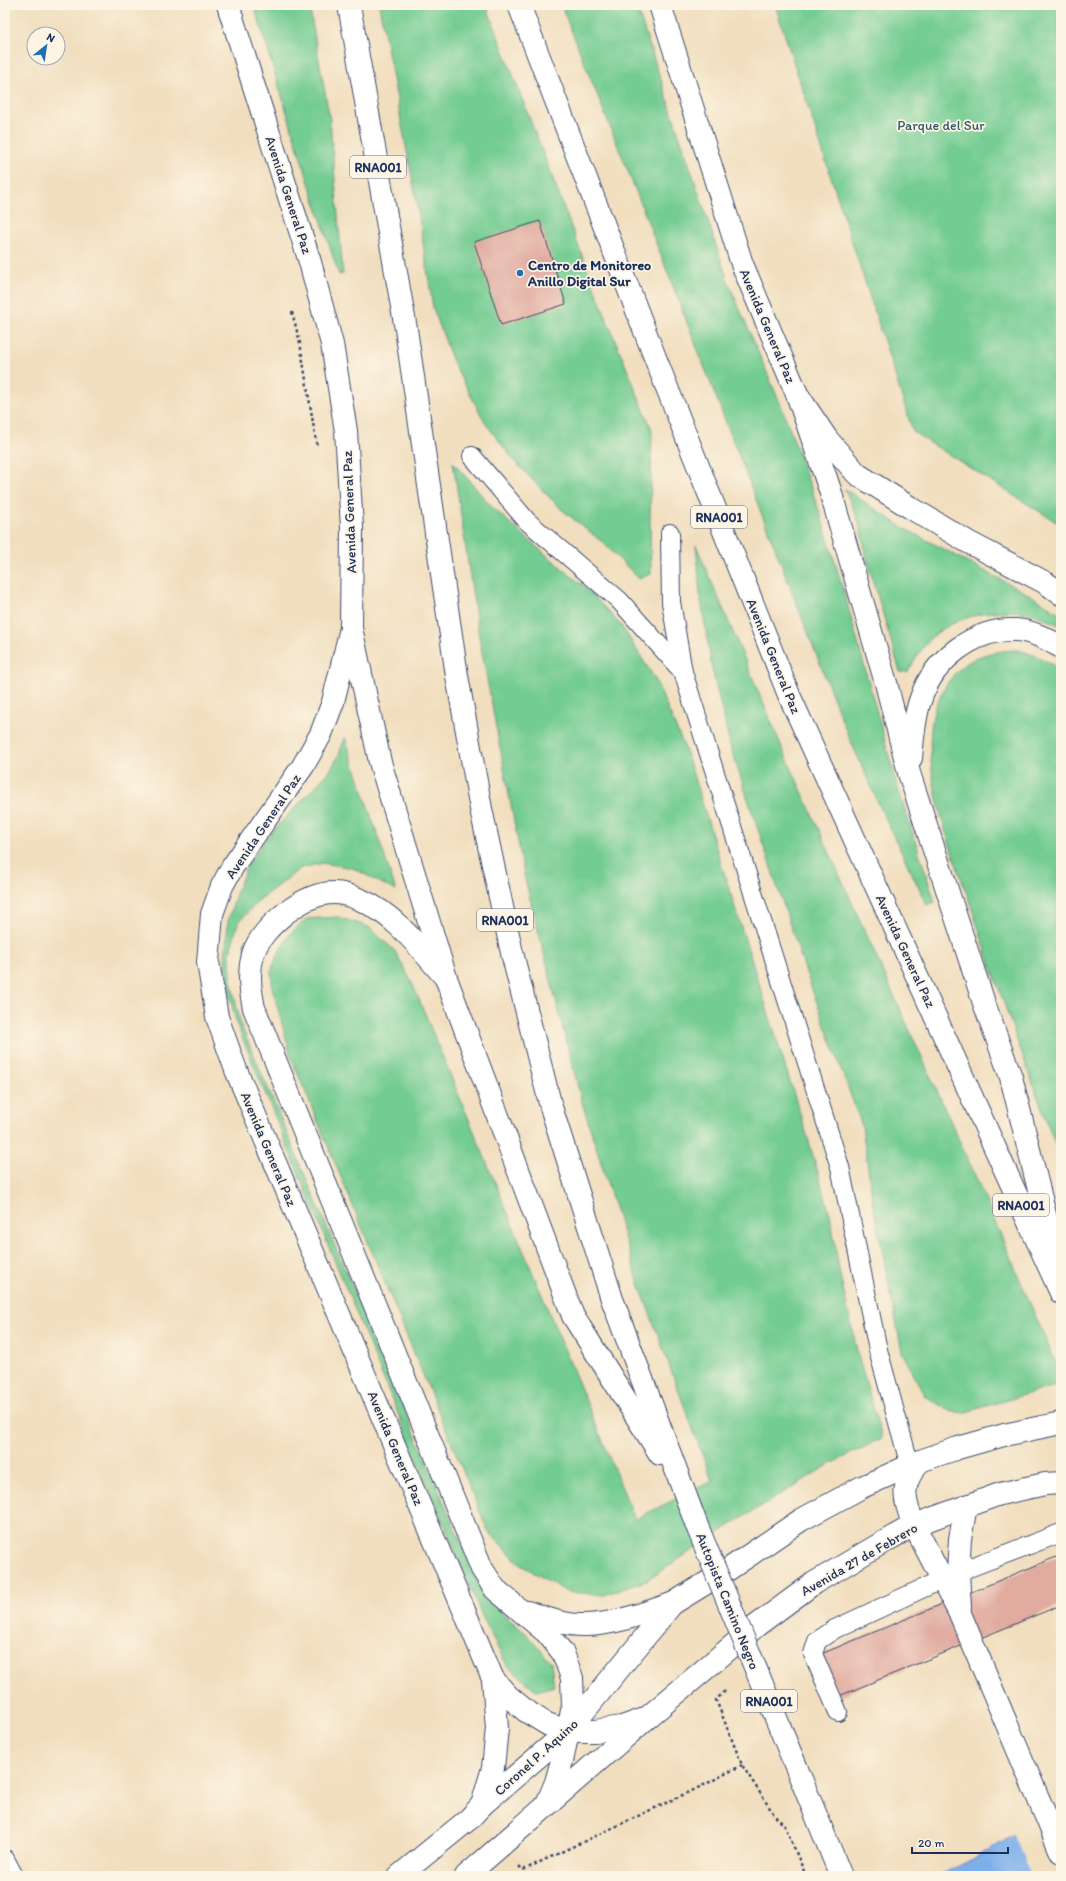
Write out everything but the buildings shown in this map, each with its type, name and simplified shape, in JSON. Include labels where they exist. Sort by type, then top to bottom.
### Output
[{"type":"main road","name":"Avenida General Paz","points":[[228,5],[310,262],[332,344],[346,431],[352,527],[351,628],[333,702],[321,734],[303,766],[233,866],[222,886],[212,914],[208,962],[217,1016],[236,1070],[493,1679],[497,1728],[493,1768],[482,1805]]},
{"type":"main road","name":"RNA001","points":[[349,5],[406,329],[457,676],[481,809],[512,954],[551,1107],[612,1299],[684,1490]]},
{"type":"main road","name":"Avenida General Paz","points":[[519,5],[659,367],[789,695],[1061,1293]]},
{"type":"main road","name":"Avenida General Paz","points":[[660,5],[742,264],[797,394],[827,439],[858,474],[917,512],[968,542],[1046,584],[1061,594]]},
{"type":"main road","points":[[797,394],[830,490],[886,684],[909,773],[984,1003],[1011,1077],[1061,1280]]},
{"type":"main road","points":[[351,628],[380,762],[446,978],[573,1316],[684,1490]]},
{"type":"main road","points":[[909,773],[914,730],[920,699],[929,679],[941,663],[967,642],[992,633],[1016,630],[1042,636],[1061,647]]},
{"type":"main road","points":[[446,978],[402,929],[384,913],[361,900],[335,893],[308,898],[287,911],[268,929],[254,953],[249,980],[254,1008],[482,1569],[494,1589],[547,1634],[563,1653],[572,1678],[573,1705],[568,1732],[558,1776],[546,1806]]},
{"type":"main road","points":[[518,1609],[554,1621],[585,1626],[622,1621],[672,1604],[729,1569],[801,1520],[862,1486],[915,1463],[1004,1435],[1061,1423]]},
{"type":"main road","points":[[915,1463],[905,1491],[906,1508],[914,1525],[950,1576],[961,1616],[1061,1852]]},
{"type":"main road","name":"Avenida 27 de Febrero","points":[[647,1718],[756,1626],[814,1583],[914,1525],[1000,1494],[1045,1484],[1061,1483]]},
{"type":"main road","name":"Autopista Camino Negro","points":[[684,1490],[697,1526],[841,1876]]},
{"type":"main road","points":[[950,1576],[960,1539],[966,1506]]},
{"type":"main road","name":"Coronel P. Aquino","points":[[399,1876],[469,1819],[482,1805],[568,1732],[672,1604]]},
{"type":"main road","points":[[493,1679],[508,1696],[526,1711],[547,1724],[568,1732],[595,1731],[622,1727],[647,1718]]},
{"type":"main road","points":[[466,1876],[647,1718]]},
{"type":"lane","points":[[472,456],[527,521],[619,600],[683,672]]},
{"type":"lane","points":[[670,533],[671,602],[683,672],[840,1167],[878,1350],[915,1463]]},
{"type":"lane","points":[[838,1712],[813,1654],[817,1641],[835,1629],[950,1576],[1061,1533]]},
{"type":"lane","points":[[5,1859],[14,1876]]},
{"type":"path","points":[[499,1848],[523,1870],[704,1785],[742,1765],[775,1816],[785,1826],[806,1876]]},
{"type":"green space","points":[[254,5],[309,5],[330,120],[343,274],[339,275],[298,149]]},
{"type":"green space","points":[[379,5],[486,5],[607,320],[652,430],[650,521],[651,574],[639,579],[601,541],[561,509],[515,462],[486,424],[454,364],[433,308],[417,204]]},
{"type":"green space","points":[[561,5],[636,5],[729,284],[783,410],[820,513],[844,592],[897,785],[935,902],[927,905],[884,816],[845,728],[630,176]]},
{"type":"green space","name":"Parque del Sur","points":[[775,5],[1061,5],[1061,525],[913,432]]},
{"type":"green space","points":[[453,462],[493,508],[587,589],[621,625],[655,679],[685,749],[810,1145],[830,1214],[840,1275],[858,1355],[882,1438],[825,1467],[729,1526],[646,1581],[604,1595],[567,1592],[520,1564],[488,1531],[291,1057],[272,987],[272,968],[281,948],[290,934],[306,919],[338,917],[369,927],[395,951],[413,985],[635,1519],[712,1481],[639,1284],[581,1099],[525,879],[479,637]]},
{"type":"green space","points":[[845,489],[902,527],[1032,596],[1061,614],[1061,626],[1031,614],[1015,611],[989,612],[977,615],[953,624],[932,637],[922,649],[908,672],[900,672],[868,563],[859,523]]},
{"type":"green space","points":[[696,545],[784,752],[974,1173],[1061,1375],[1061,1384],[963,1413],[948,1410],[925,1396],[902,1352],[873,1204],[862,1126],[810,984],[731,749],[712,669],[700,594]]},
{"type":"green space","points":[[1018,650],[1041,658],[1052,664],[1061,672],[1061,1160],[1005,1008],[948,840],[934,785],[931,758],[931,732],[935,707],[943,691],[957,671],[965,664],[984,655],[994,652]]},
{"type":"green space","points":[[345,737],[396,891],[353,868],[323,863],[301,868],[259,900],[238,923],[230,952],[231,981],[241,1025],[485,1599],[527,1634],[551,1662],[554,1686],[537,1691],[507,1666],[481,1614],[237,1025],[224,974],[228,921],[237,891],[247,866],[269,835],[329,772],[339,755]]},
{"type":"water","points":[[1061,1807],[1061,1876],[937,1876],[984,1853]]},
{"type":"pier","points":[[1061,1805],[1061,1876],[1031,1876],[1013,1833]]},
{"type":"place","name":"Centro de Monitoreo Anillo Digital Sur","points":[[520,273]]}]
